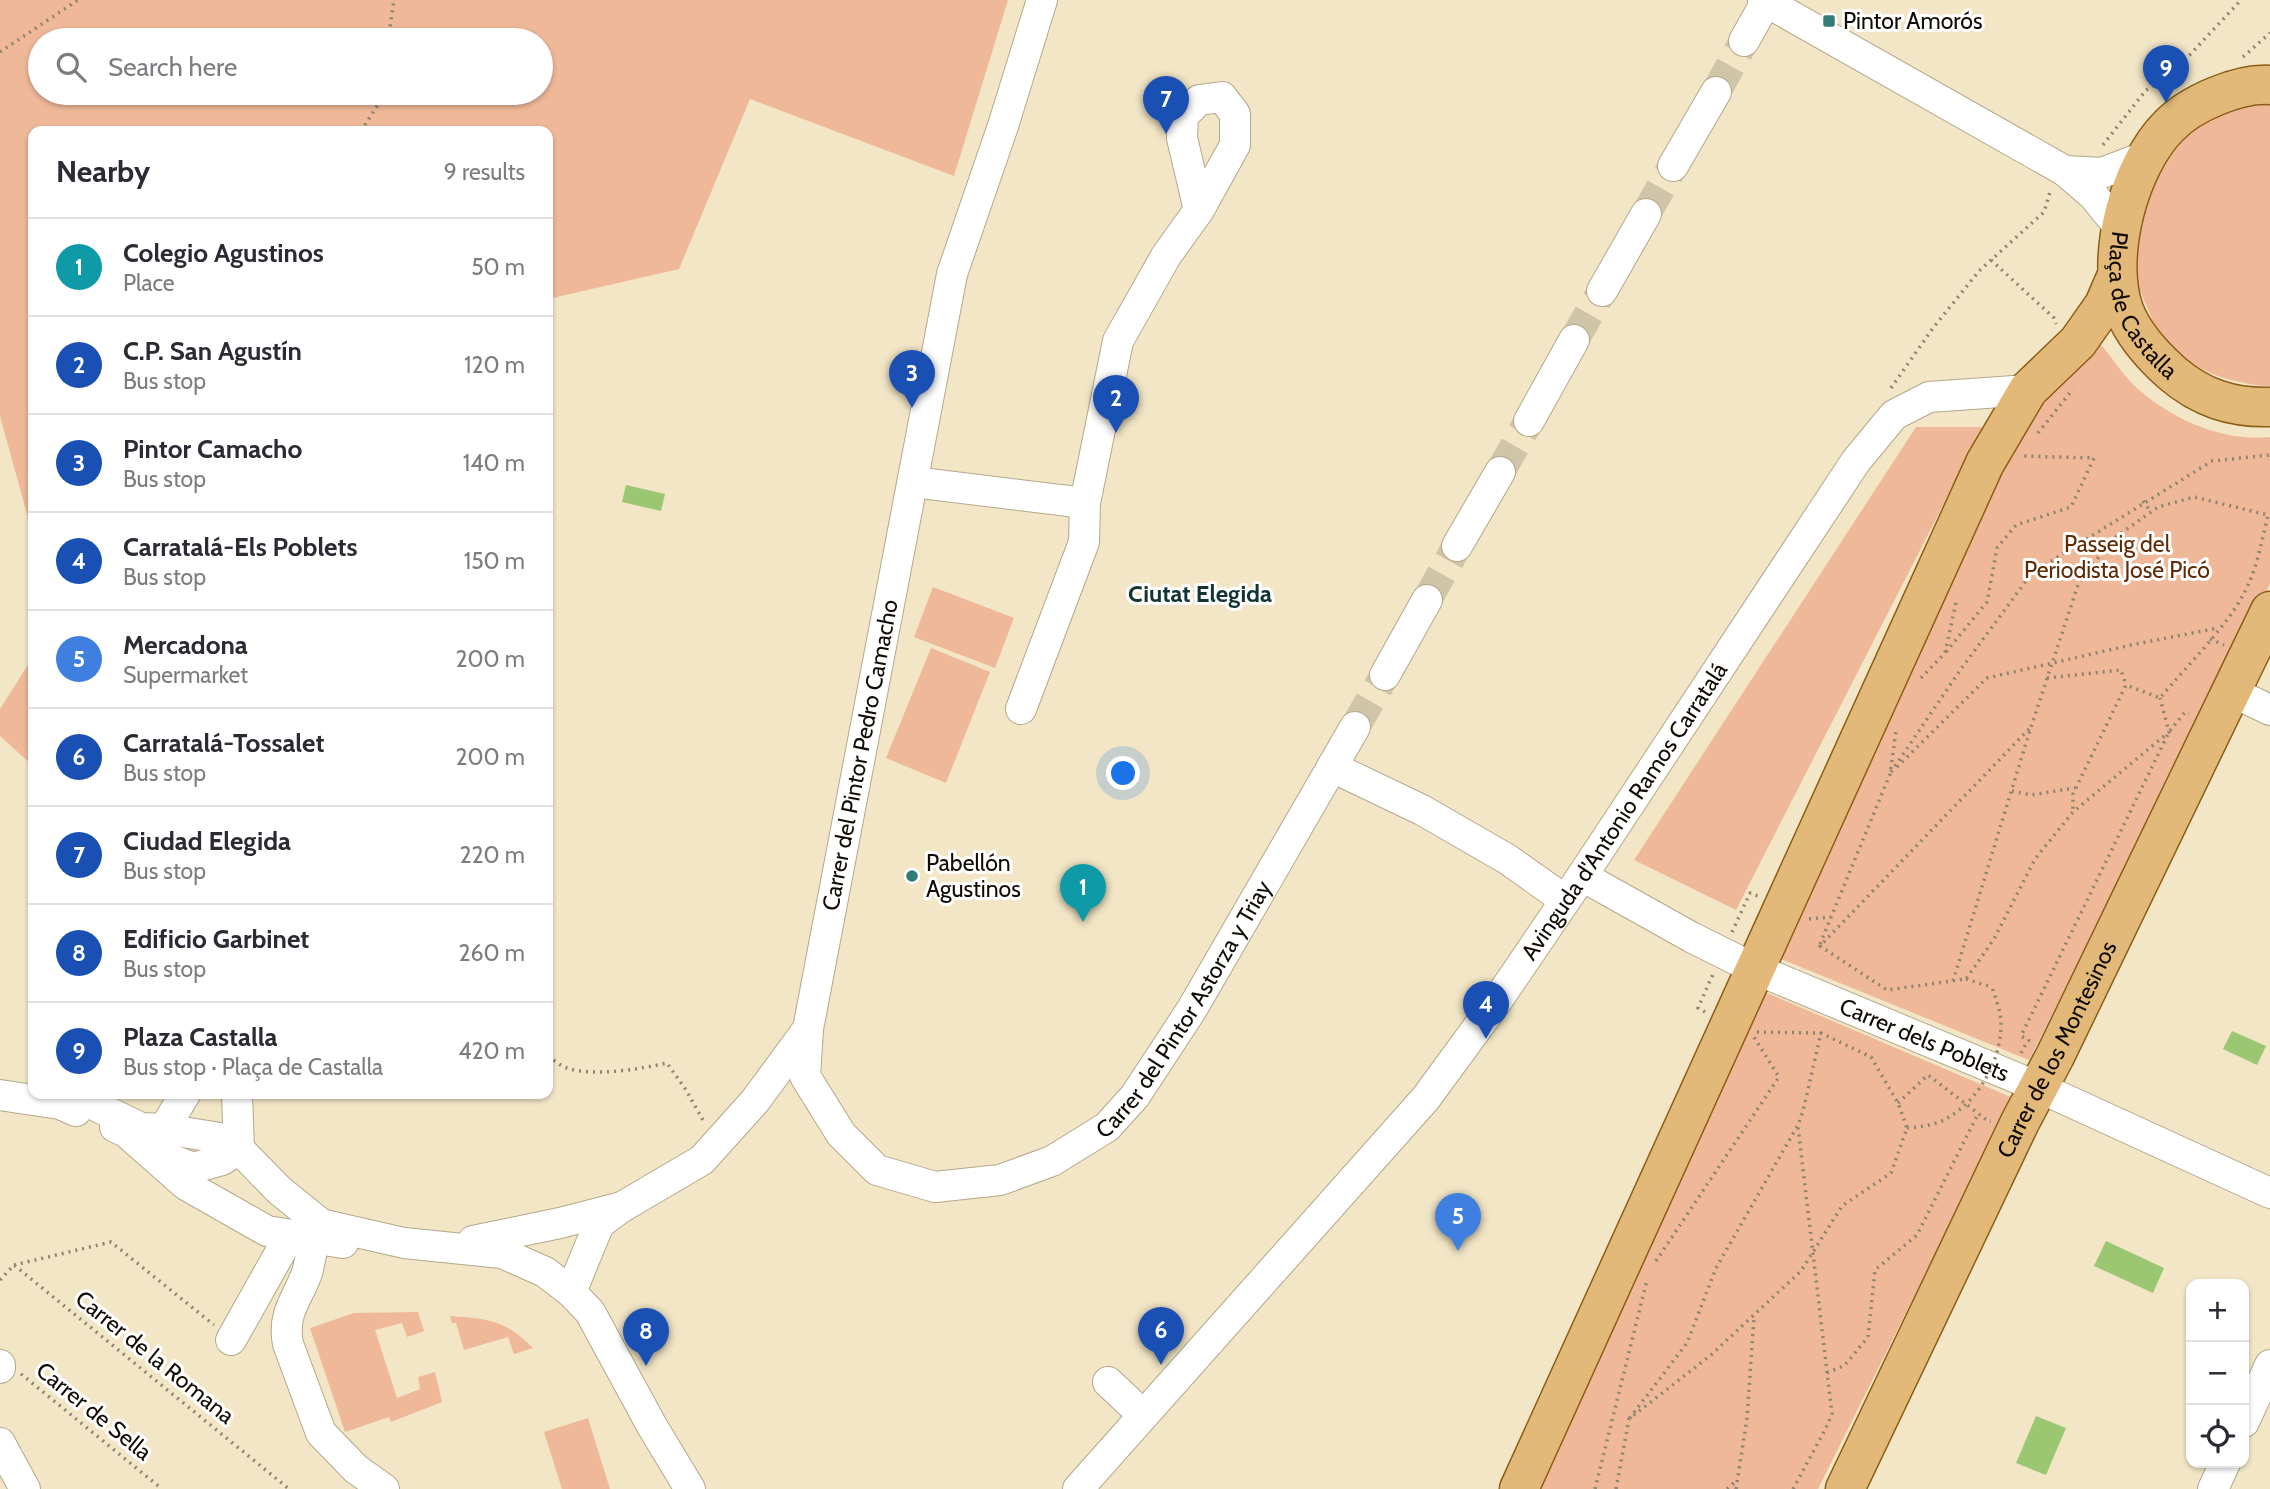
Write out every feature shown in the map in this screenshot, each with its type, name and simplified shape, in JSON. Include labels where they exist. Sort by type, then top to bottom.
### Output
[{"type":"main road","name":"Plaça de Castalla","points":[[2264,78],[2209,99],[2169,125],[2139,171],[2119,227],[2117,275],[2124,311],[2151,354],[2183,382],[2223,403],[2270,407]]},
{"type":"main road","points":[[1520,1489],[1986,463],[2028,390],[2076,364],[2117,275]]},
{"type":"main road","name":"Carrer de los Montesinos","points":[[1851,1487],[2020,1122],[2270,611]]},
{"type":"street","name":"Carrer del Pintor Pedro Camacho","points":[[808,1029],[952,274],[1003,126],[1042,0]]},
{"type":"street","points":[[1744,41],[1765,1],[2062,170],[2093,195],[2119,227]]},
{"type":"street","points":[[1673,166],[1716,92]]},
{"type":"street","points":[[2062,170],[2102,173],[2148,155]]},
{"type":"street","points":[[1021,709],[1084,542],[1085,503],[1118,341],[1166,256],[1199,211]]},
{"type":"street","points":[[1602,291],[1646,214]]},
{"type":"street","points":[[1529,421],[1574,340]]},
{"type":"street","name":"Avinguda d'Antonio Ramos Carratalá","points":[[1078,1489],[1426,1098],[1497,1001],[1582,876],[1852,467],[1894,415],[1929,397],[2028,390]]},
{"type":"street","points":[[1457,546],[1500,472]]},
{"type":"street","points":[[914,482],[1085,503]]},
{"type":"street","points":[[1385,675],[1427,600]]},
{"type":"street","points":[[2232,692],[2270,710]]},
{"type":"street","name":"Carrer del Pintor Astorza y Triay","points":[[805,1076],[841,1133],[877,1170],[935,1187],[1000,1180],[1052,1161],[1107,1127],[1135,1096],[1192,1009],[1355,727]]},
{"type":"street","points":[[1332,767],[1422,810],[1507,859],[1565,900]]},
{"type":"street","name":"Carrer dels Poblets","points":[[1582,876],[1691,937],[1755,969],[2046,1071],[2270,1193]]},
{"type":"street","points":[[755,1101],[805,1076],[808,1029]]},
{"type":"street","points":[[571,1292],[599,1224],[622,1207],[702,1160],[755,1101],[808,1029]]},
{"type":"street","points":[[0,1083],[28,1087]]},
{"type":"street","points":[[0,1095],[60,1104],[127,1132],[157,1140],[220,1138],[239,1149],[279,1190],[321,1224],[404,1243],[502,1253],[544,1272],[571,1292],[590,1312],[690,1489]]},
{"type":"street","points":[[75,1099],[92,1104],[141,1128],[157,1140],[186,1185],[267,1231],[368,1246],[474,1241],[622,1207]]},
{"type":"street","points":[[157,1140],[181,1099]]},
{"type":"street","points":[[237,1099],[239,1149]]},
{"type":"street","points":[[231,1340],[302,1237]]},
{"type":"street","points":[[302,1237],[307,1271],[288,1313],[285,1329],[288,1344],[321,1433],[356,1469],[384,1489]]},
{"type":"street","points":[[2249,1411],[2270,1365]]},
{"type":"street","points":[[1108,1382],[1143,1415]]},
{"type":"street","points":[[0,1443],[25,1489]]},
{"type":"street","points":[[2213,1489],[2223,1468]]},
{"type":"path","points":[[36,28],[78,0]]},
{"type":"path","points":[[390,28],[394,0]]},
{"type":"path","points":[[2100,147],[2108,141],[2146,90],[2171,76],[2241,0]]},
{"type":"path","points":[[0,52],[28,33]]},
{"type":"path","points":[[364,126],[378,105]]},
{"type":"path","points":[[1885,397],[1933,328],[1979,271],[2044,212],[2050,197],[2051,184],[2062,170]]},
{"type":"path","points":[[1991,260],[2054,318],[2076,364],[2037,435]]},
{"type":"path","points":[[1917,681],[1945,653],[1987,602],[1997,548],[2016,525],[2071,507],[2094,458],[2020,456],[2028,445]]},
{"type":"path","points":[[1820,946],[1890,774],[1961,669],[2032,573],[2143,501],[2212,461],[2270,454]]},
{"type":"path","points":[[1953,981],[2031,727],[2079,582],[2113,540],[2158,507],[2194,496],[2269,513],[2251,579],[2235,610],[2160,698]]},
{"type":"path","points":[[2143,501],[2151,512]]},
{"type":"path","points":[[1945,653],[1957,598]]},
{"type":"path","points":[[1890,774],[1987,678],[2219,628]]},
{"type":"path","points":[[2047,678],[2121,670],[2126,685],[2073,794],[2073,811]]},
{"type":"path","points":[[2126,685],[2160,698]]},
{"type":"path","points":[[2046,1071],[2021,1036],[2169,732],[2160,698]]},
{"type":"path","points":[[1890,774],[1897,724]]},
{"type":"path","points":[[1820,946],[2031,727]]},
{"type":"path","points":[[1966,979],[1994,939],[2035,859],[2073,811],[2169,732]]},
{"type":"path","points":[[2012,791],[2031,794],[2077,787]]},
{"type":"path","points":[[1820,946],[1887,990],[1966,979],[1992,987],[2000,1014],[1999,1040],[1996,1060],[1979,1089],[1949,1117],[1924,1127],[1907,1128]]},
{"type":"path","points":[[1595,1489],[1649,1272],[1779,1077],[1751,1032],[1821,1033],[1871,1057],[1898,1103],[1907,1128],[1891,1173],[1842,1206],[1801,1271],[1711,1355],[1629,1419]]},
{"type":"path","points":[[1616,1489],[1629,1419],[1687,1343],[1716,1268],[1798,1125],[1821,1033]]},
{"type":"path","points":[[553,1059],[567,1068],[604,1072],[637,1070],[667,1063],[704,1123]]},
{"type":"path","points":[[1898,1103],[1928,1075],[1988,1121],[2020,1122]]},
{"type":"path","points":[[1828,1373],[1844,1366],[1868,1337],[1875,1270],[1917,1235],[1978,1114]]},
{"type":"path","points":[[1793,1489],[1832,1413],[1798,1125]]},
{"type":"path","points":[[0,1280],[14,1265],[111,1242],[204,1315]]},
{"type":"path","name":"Carrer de la Romana","points":[[14,1265],[289,1489]]},
{"type":"path","points":[[1736,1489],[1747,1418],[1754,1315]]},
{"type":"path","name":"Carrer de Sella","points":[[0,1367],[12,1366],[162,1489]]},
{"type":"path","points":[[1727,1489],[1737,1479]]},
{"type":"green space","points":[[0,0],[1008,0],[954,176],[750,99],[679,269],[553,298],[553,126],[28,126],[28,518],[0,416]]},
{"type":"green space","points":[[2270,104],[2270,386],[2265,386],[2220,377],[2193,364],[2169,345],[2159,333],[2138,284],[2135,258],[2140,228],[2153,190],[2163,169],[2185,139],[2203,123],[2220,114]]},
{"type":"green space","name":"Passeig del Periodista José Picó","points":[[2100,344],[2139,390],[2168,411],[2200,427],[2217,432],[2252,438],[2270,437],[2270,584],[2029,1060],[1781,959],[1797,905],[1990,480],[2037,406]]},
{"type":"green space","points":[[1916,427],[1983,427],[1736,910],[1634,860]]},
{"type":"green space","points":[[933,587],[1014,618],[995,668],[914,637]]},
{"type":"green space","points":[[931,648],[990,672],[946,783],[886,758]]},
{"type":"green space","points":[[28,665],[28,761],[0,736],[0,709]]},
{"type":"green space","points":[[1760,990],[2013,1098],[1818,1489],[1534,1489]]},
{"type":"green space","points":[[418,1312],[424,1331],[407,1337],[402,1323],[375,1330],[397,1398],[420,1389],[418,1377],[435,1372],[442,1402],[391,1422],[389,1417],[345,1432],[310,1328],[354,1313]]},
{"type":"green space","points":[[450,1316],[495,1322],[513,1331],[533,1348],[514,1354],[508,1337],[464,1350],[456,1323],[452,1323]]},
{"type":"green space","points":[[588,1418],[610,1489],[562,1489],[544,1432]]},
{"type":"shaded area","points":[[626,485],[665,494],[661,511],[622,502]]},
{"type":"shaded area","points":[[2232,1031],[2266,1046],[2257,1065],[2223,1049]]},
{"type":"shaded area","points":[[2106,1241],[2164,1268],[2153,1293],[2094,1266]]},
{"type":"shaded area","points":[[2036,1416],[2066,1428],[2046,1475],[2016,1463]]},
{"type":"tunnel","points":[[1716,92],[1744,41]]},
{"type":"tunnel","points":[[1646,214],[1673,166]]},
{"type":"tunnel","points":[[1574,340],[1602,291]]},
{"type":"tunnel","points":[[1500,472],[1529,421]]},
{"type":"tunnel","points":[[1427,600],[1457,546]]},
{"type":"tunnel","points":[[1355,727],[1385,675]]},
{"type":"place","name":"Pintor Amorós","points":[[1829,21]]},
{"type":"place","name":"Plaza Castalla","points":[[2166,103]]},
{"type":"place","name":"Ciudad Elegida","points":[[1166,134]]},
{"type":"place","name":"Pintor Camacho","points":[[912,408]]},
{"type":"place","name":"C.P. San Agustín","points":[[1116,433]]},
{"type":"place","name":"Pabellón Agustinos","points":[[912,876]]},
{"type":"place","name":"Colegio Agustinos","points":[[1083,922]]},
{"type":"place","name":"Carratalá-Els Poblets","points":[[1486,1039]]},
{"type":"place","name":"Mercadona","points":[[1458,1251]]},
{"type":"place","name":"Carratalá-Tossalet","points":[[1161,1365]]},
{"type":"place","name":"Edificio Garbinet","points":[[646,1366]]},
{"type":"district","name":"Ciutat Elegida","points":[[1200,593]]}]
